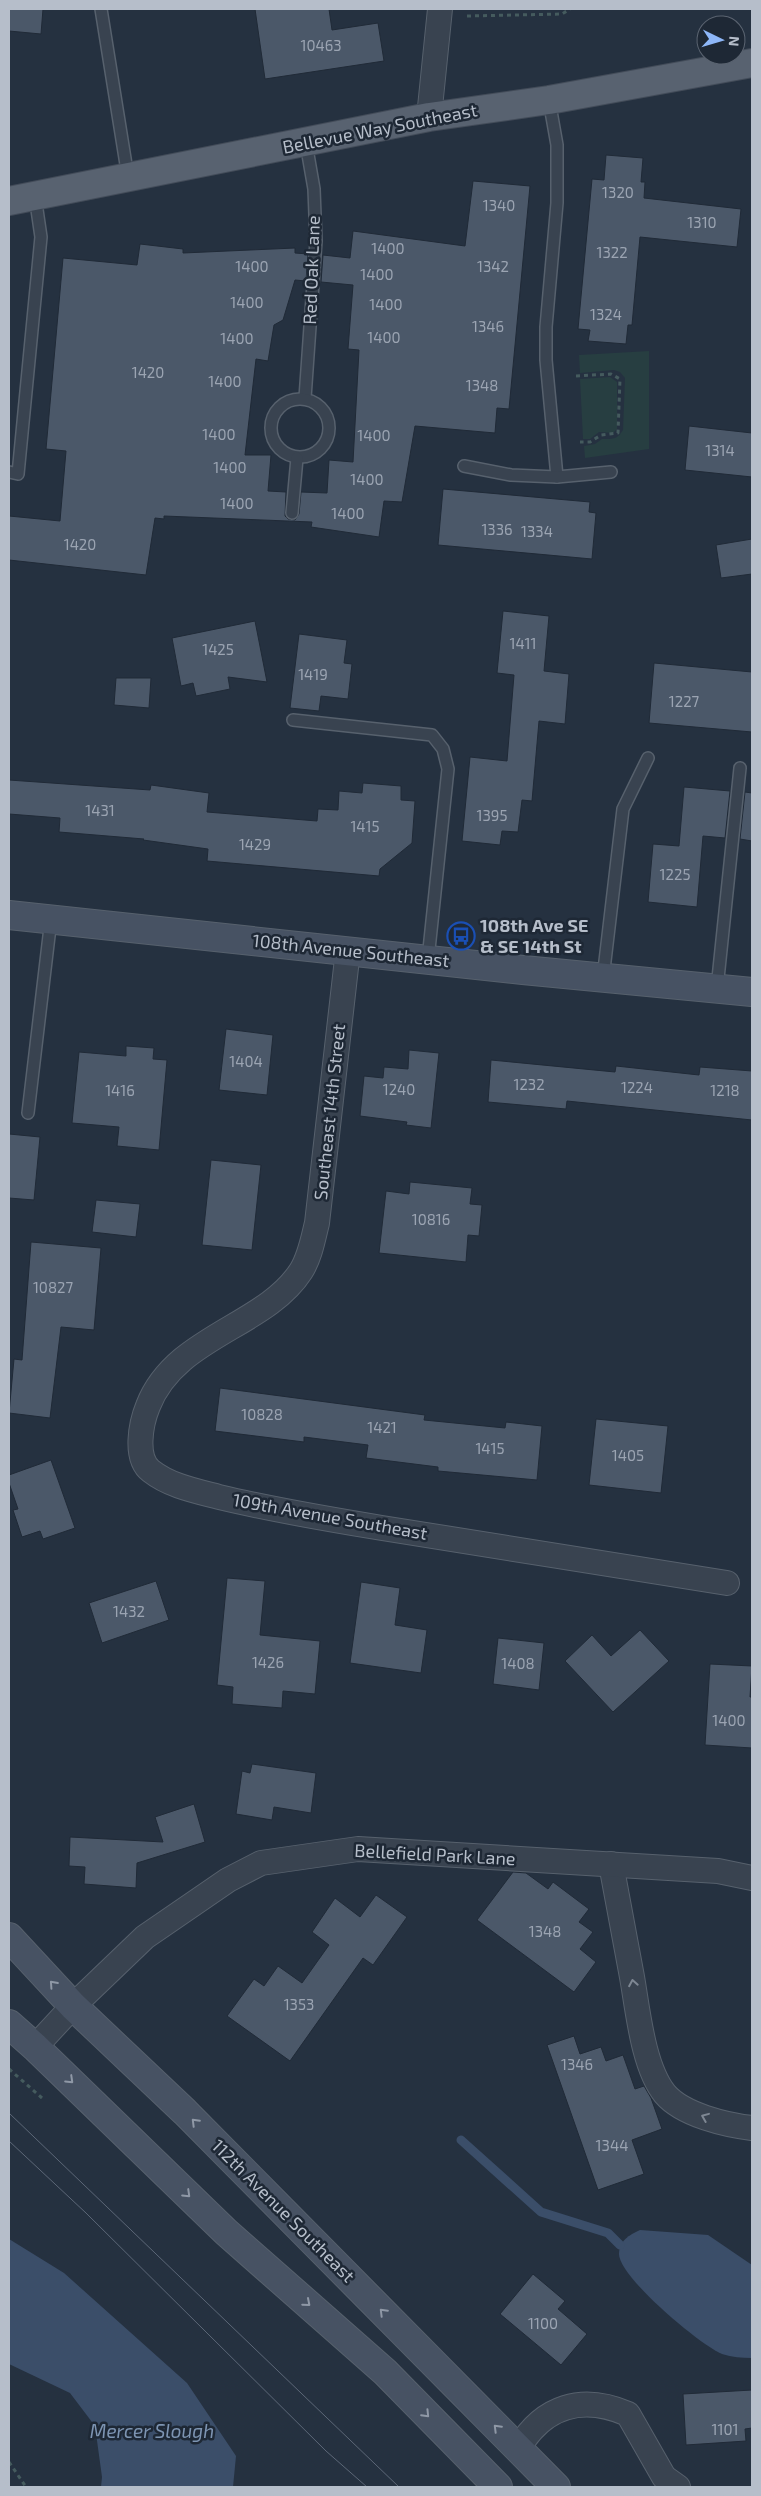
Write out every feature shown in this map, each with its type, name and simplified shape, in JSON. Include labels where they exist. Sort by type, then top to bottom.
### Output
[{"type":"main road","name":"Bellevue Way Southeast","points":[[9,201],[429,118],[549,100],[752,63]]},
{"type":"main road","name":"108th Avenue Southeast","points":[[9,915],[752,992]]},
{"type":"main road","name":"112th Avenue Southeast","points":[[9,1937],[73,2006],[185,2112],[556,2487]]},
{"type":"main road","points":[[9,2024],[35,2046],[226,2232],[385,2372],[498,2487]]},
{"type":"street","points":[[429,118],[440,12]]},
{"type":"street","name":"Southeast 14th Street","points":[[301,1272],[310,1252],[317,1223],[348,950]]},
{"type":"street","name":"109th Avenue Southeast","points":[[301,1272],[271,1301],[185,1356],[164,1378],[149,1403],[139,1430],[142,1453],[148,1470],[178,1486],[273,1510],[727,1584]]},
{"type":"street","name":"Bellefield Park Lane","points":[[35,2046],[73,2006],[145,1937],[228,1880],[261,1863],[358,1849],[718,1871],[752,1878]]},
{"type":"street","points":[[612,1864],[638,2013],[652,2068],[665,2093],[676,2104],[726,2125],[752,2128]]},
{"type":"street","points":[[518,2449],[526,2435],[539,2421],[554,2412],[571,2406],[600,2405],[628,2414],[664,2477],[678,2487]]},
{"type":"lane","points":[[101,9],[128,177]]},
{"type":"lane","points":[[549,100],[557,145],[557,203],[546,328],[546,360],[557,477]]},
{"type":"lane","name":"Red Oak Lane","points":[[305,398],[316,240],[314,189],[306,143]]},
{"type":"lane","points":[[9,472],[18,474],[41,238],[35,196]]},
{"type":"lane","points":[[305,398],[325,410],[330,432],[319,452],[297,458],[276,446],[270,424],[282,403],[305,398]]},
{"type":"lane","points":[[292,513],[297,458]]},
{"type":"lane","points":[[464,466],[511,475],[557,477],[611,472]]},
{"type":"lane","points":[[293,720],[432,735],[443,749],[448,769],[428,959]]},
{"type":"lane","points":[[604,978],[623,809],[648,758]]},
{"type":"lane","points":[[717,988],[740,768]]},
{"type":"lane","points":[[28,1113],[51,919]]},
{"type":"path","points":[[440,12],[562,14],[570,9]]},
{"type":"path","points":[[576,376],[611,374],[620,379],[618,433],[600,435],[590,442],[580,442]]},
{"type":"path","points":[[9,2462],[26,2487]]},
{"type":"green space","points":[[649,351],[649,449],[585,458],[584,446],[595,444],[602,439],[619,436],[623,430],[625,378],[620,372],[614,370],[580,373],[579,355]]},
{"type":"green space","points":[[610,377],[617,382],[617,429],[613,433],[599,432],[590,439],[583,439],[580,379]]},
{"type":"water","points":[[640,2230],[708,2235],[752,2265],[752,2358],[726,2355],[711,2348],[662,2309],[632,2278],[623,2265],[619,2249],[625,2239]]},
{"type":"water","name":"Mercer Slough","points":[[9,2239],[64,2273],[187,2383],[236,2456],[233,2487],[101,2487],[102,2477],[95,2426],[70,2393],[9,2364]]},
{"type":"building","points":[[9,9],[43,9],[41,34],[9,31]]},
{"type":"building","points":[[255,9],[329,9],[332,30],[378,23],[384,61],[265,79]]},
{"type":"building","points":[[606,155],[643,158],[641,182],[645,182],[644,198],[741,209],[737,247],[640,237],[632,325],[628,325],[626,344],[588,341],[590,330],[578,329],[592,179],[604,180]]},
{"type":"building","points":[[473,181],[530,186],[509,409],[497,408],[495,433],[415,426],[402,502],[384,501],[379,537],[311,527],[312,522],[164,516],[164,519],[155,518],[146,575],[9,560],[9,516],[60,521],[66,451],[46,449],[63,258],[137,265],[140,244],[183,249],[183,253],[295,248],[295,253],[308,254],[306,281],[295,280],[283,320],[274,325],[268,361],[256,359],[245,455],[271,455],[268,491],[286,492],[285,516],[288,519],[295,520],[299,514],[301,492],[327,493],[329,460],[353,462],[359,350],[348,349],[353,285],[321,282],[323,255],[350,258],[353,231],[465,246]]},
{"type":"building","points":[[689,426],[752,433],[752,477],[685,470]]},
{"type":"building","points":[[443,489],[590,502],[589,512],[596,513],[592,559],[438,545]]},
{"type":"building","points":[[752,539],[752,574],[721,578],[716,545]]},
{"type":"building","points":[[503,611],[549,616],[544,671],[569,674],[565,724],[539,721],[532,801],[522,800],[518,832],[502,831],[500,845],[462,841],[470,757],[507,761],[514,675],[497,673]]},
{"type":"building","points":[[255,621],[267,682],[228,677],[230,689],[196,696],[193,683],[181,686],[172,638]]},
{"type":"building","points":[[299,634],[347,640],[344,663],[352,664],[348,699],[321,696],[319,711],[290,708]]},
{"type":"building","points":[[654,663],[752,672],[752,732],[649,723]]},
{"type":"building","points":[[116,678],[151,678],[149,708],[114,705]]},
{"type":"building","points":[[9,780],[150,790],[151,785],[209,793],[207,812],[317,821],[318,809],[338,810],[339,791],[362,793],[363,783],[401,786],[401,800],[415,801],[412,843],[380,869],[379,876],[207,861],[208,849],[144,839],[59,832],[60,818],[9,814]]},
{"type":"building","points":[[684,787],[730,791],[725,838],[703,836],[697,907],[648,902],[653,844],[679,846]]},
{"type":"building","points":[[745,792],[752,793],[752,841],[740,839]]},
{"type":"building","points":[[226,1029],[273,1035],[267,1095],[219,1090]]},
{"type":"building","points":[[126,1046],[154,1048],[153,1059],[167,1060],[159,1150],[117,1146],[119,1127],[72,1123],[79,1052],[126,1056]]},
{"type":"building","points":[[409,1050],[439,1053],[431,1128],[406,1125],[407,1122],[360,1116],[364,1076],[383,1078],[384,1067],[408,1069]]},
{"type":"building","points":[[491,1060],[615,1072],[616,1066],[699,1075],[700,1067],[752,1071],[752,1120],[567,1101],[566,1109],[488,1102]]},
{"type":"building","points":[[9,1134],[40,1137],[34,1200],[9,1198]]},
{"type":"building","points":[[211,1160],[261,1165],[252,1250],[202,1245]]},
{"type":"building","points":[[410,1182],[472,1188],[470,1204],[482,1205],[479,1236],[468,1235],[466,1262],[379,1253],[386,1191],[409,1194]]},
{"type":"building","points":[[96,1200],[140,1204],[136,1237],[92,1232]]},
{"type":"building","points":[[31,1242],[101,1248],[94,1330],[61,1327],[50,1418],[9,1413],[14,1359],[22,1360]]},
{"type":"building","points":[[220,1388],[425,1415],[424,1420],[505,1428],[506,1422],[542,1426],[537,1480],[438,1471],[438,1467],[366,1458],[368,1445],[304,1437],[304,1442],[215,1431]]},
{"type":"building","points":[[596,1419],[668,1426],[661,1493],[589,1485]]},
{"type":"building","points":[[51,1460],[75,1528],[43,1539],[40,1531],[22,1537],[13,1510],[18,1509],[9,1483],[9,1475]]},
{"type":"building","points":[[227,1578],[265,1581],[260,1635],[320,1641],[315,1694],[283,1691],[282,1708],[232,1704],[233,1687],[217,1685]]},
{"type":"building","points":[[156,1581],[169,1620],[102,1643],[89,1603]]},
{"type":"building","points":[[361,1582],[400,1588],[395,1625],[427,1630],[421,1673],[350,1663]]},
{"type":"building","points":[[640,1630],[669,1661],[613,1712],[565,1661],[592,1635],[611,1656]]},
{"type":"building","points":[[498,1638],[544,1643],[539,1690],[493,1684]]},
{"type":"building","points":[[710,1664],[752,1666],[750,1697],[752,1697],[752,1748],[705,1745]]},
{"type":"building","points":[[252,1764],[316,1773],[311,1813],[274,1807],[272,1820],[236,1814],[242,1771],[250,1773]]},
{"type":"building","points":[[194,1804],[205,1842],[137,1863],[136,1888],[84,1884],[85,1867],[69,1866],[70,1837],[163,1842],[155,1817]]},
{"type":"building","points":[[513,1872],[526,1873],[548,1889],[553,1882],[589,1909],[579,1922],[593,1932],[580,1949],[596,1962],[574,1992],[477,1920]]},
{"type":"building","points":[[376,1895],[407,1917],[373,1965],[363,1958],[290,2061],[227,2016],[254,1979],[264,1986],[278,1966],[302,1983],[329,1945],[312,1932],[335,1898],[360,1917]]},
{"type":"building","points":[[574,2036],[580,2054],[601,2047],[606,2061],[623,2055],[635,2089],[644,2086],[651,2098],[662,2129],[632,2140],[644,2174],[598,2190],[547,2045]]},
{"type":"building","points":[[533,2274],[565,2301],[558,2309],[587,2334],[561,2365],[500,2314]]},
{"type":"building","points":[[752,2390],[752,2428],[745,2429],[746,2441],[686,2445],[683,2394]]},
{"type":"waterway","points":[[461,2140],[541,2212],[608,2233],[620,2245]]},
{"type":"tram line","points":[[9,2113],[399,2487]]},
{"type":"tram line","points":[[9,2141],[86,2213],[326,2451],[367,2487]]},
{"type":"place","name":"108th Ave SE & SE 14th St","points":[[461,936]]}]
